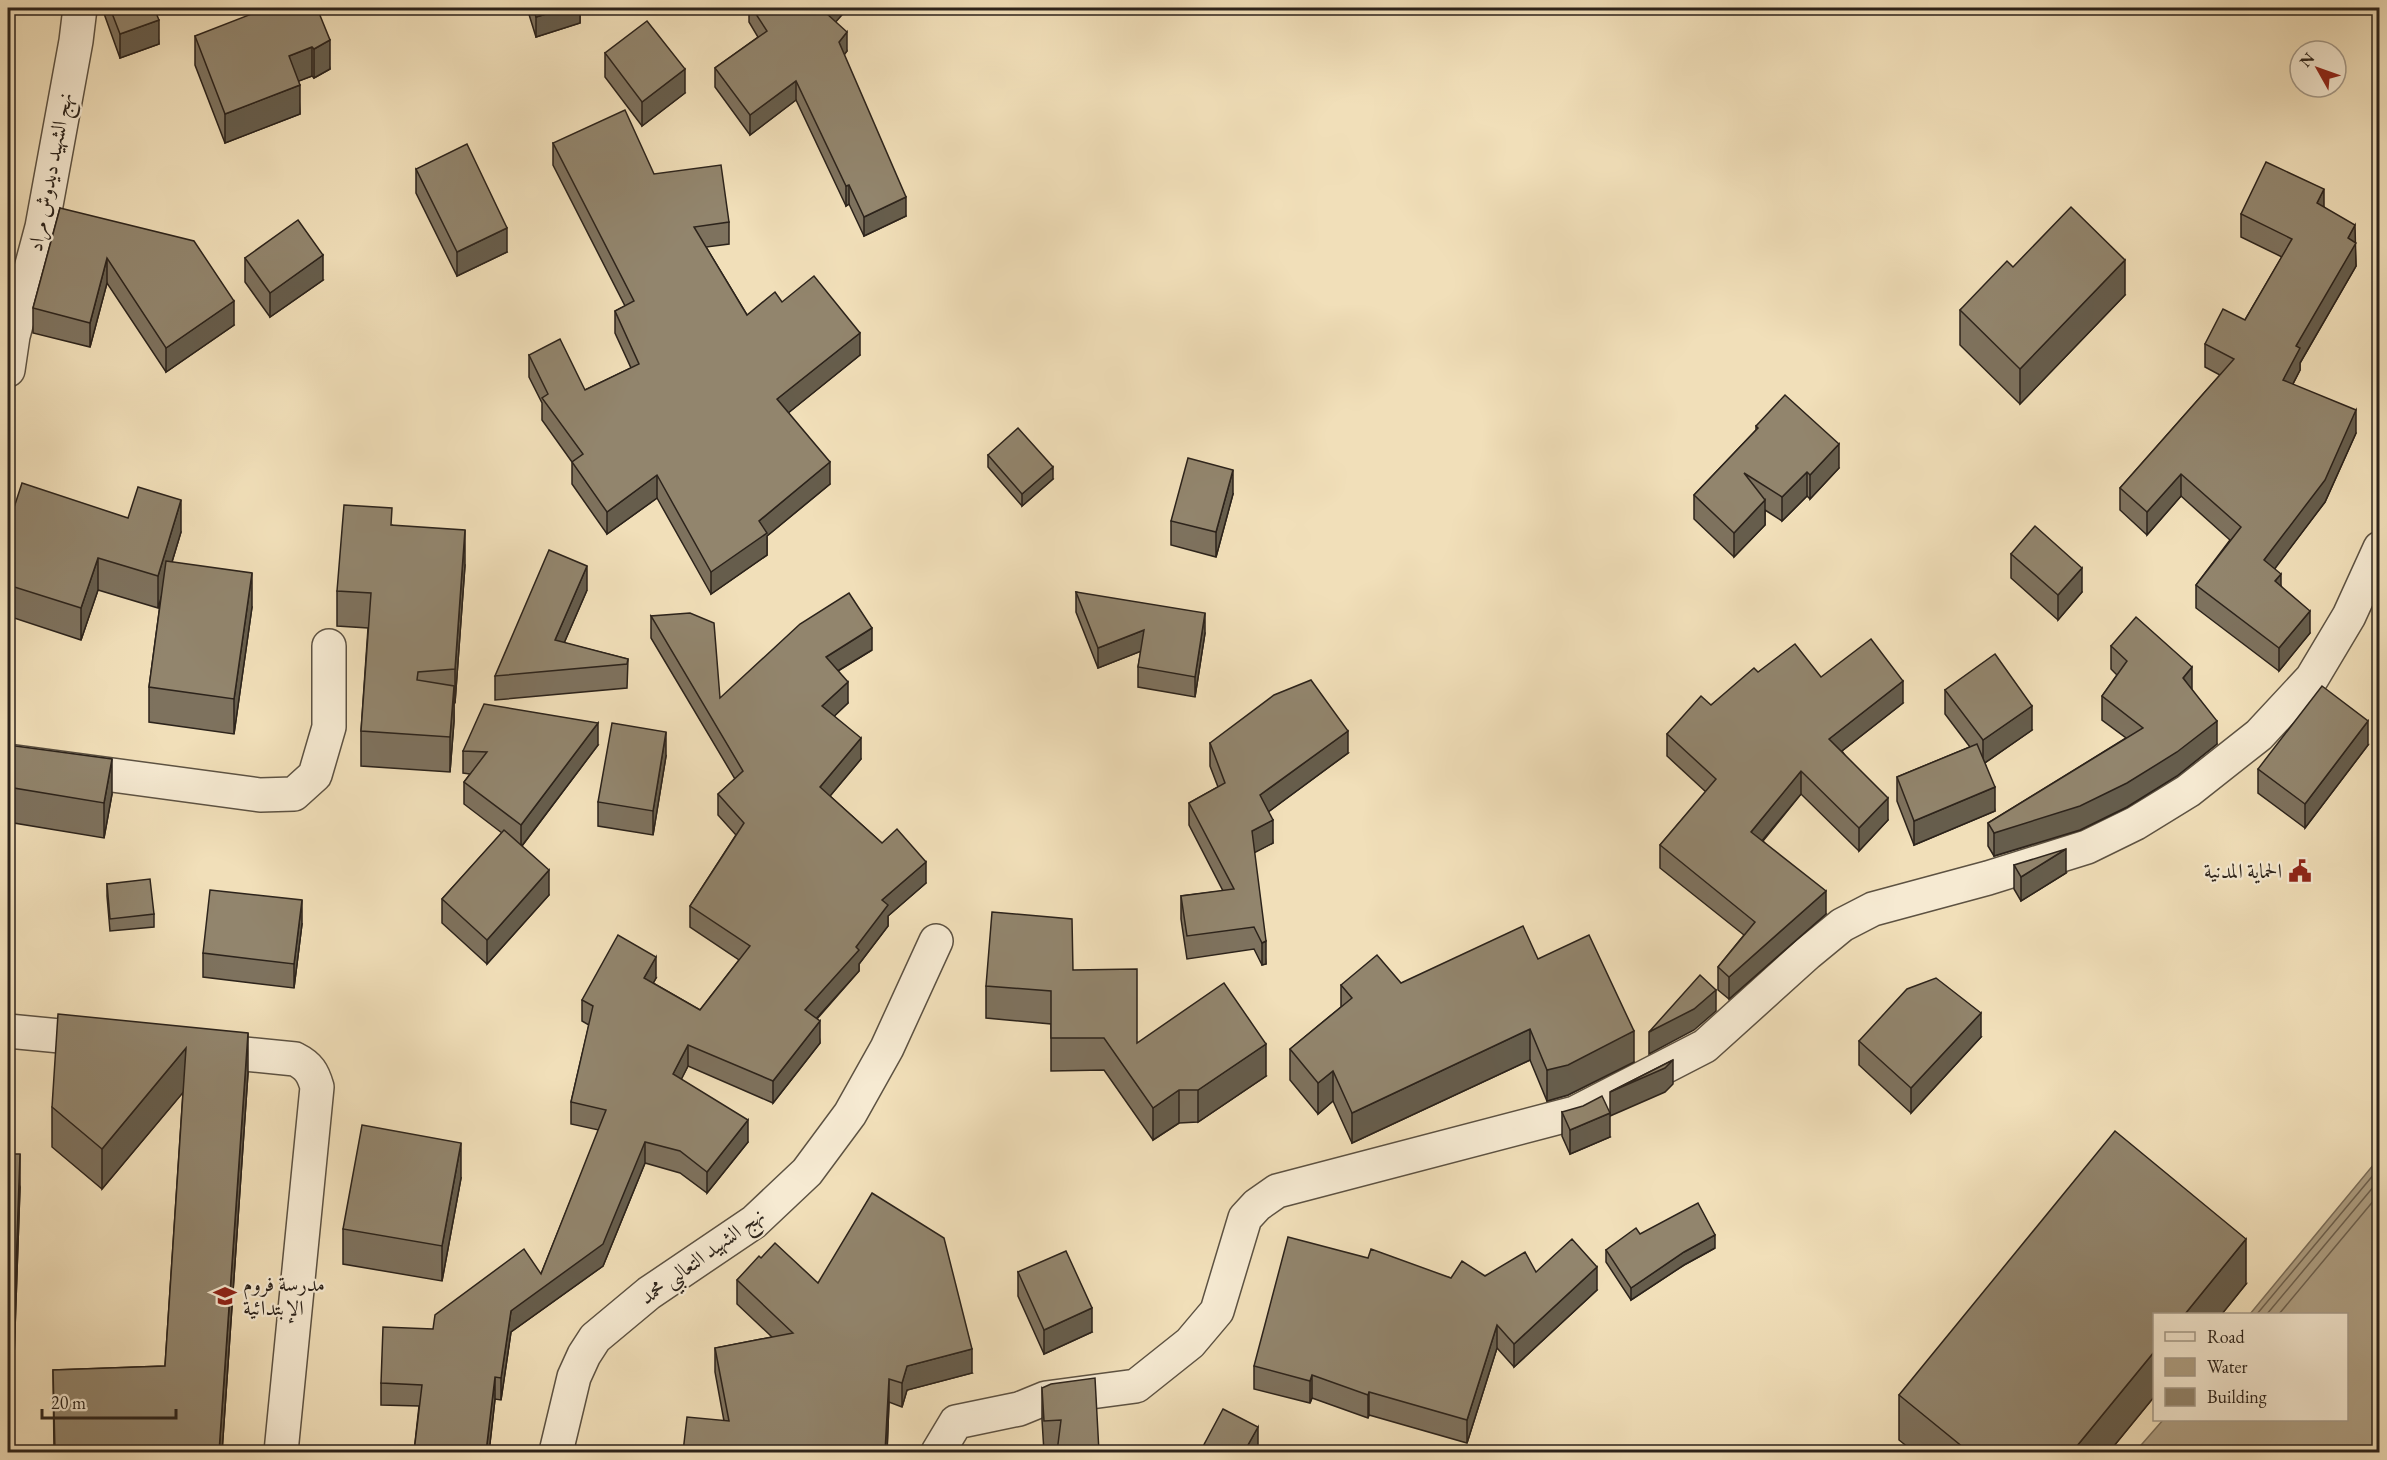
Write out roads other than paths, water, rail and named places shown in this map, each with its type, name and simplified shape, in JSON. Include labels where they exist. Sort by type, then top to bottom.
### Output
[{"type":"street","name":"نهج الشهيد ديدوش مراد","points":[[8,370],[10,337],[42,227],[80,8]]},
{"type":"street","points":[[938,1452],[956,1422],[1019,1409],[1046,1398],[1136,1386],[1190,1344],[1217,1311],[1245,1218],[1257,1205],[1277,1191],[1575,1113],[1706,1046],[1842,925],[1873,909],[1988,878],[2087,847],[2136,823],[2188,791],[2259,735],[2312,678],[2349,616],[2379,548]]},
{"type":"street","points":[[8,761],[260,795],[294,794],[315,775],[329,727],[329,646]]},
{"type":"street","name":"نهج الشهيد التعالبي محمد","points":[[556,1452],[574,1377],[595,1338],[649,1293],[754,1222],[807,1172],[850,1114],[882,1058],[936,941]]},
{"type":"street","points":[[8,1030],[136,1043]]},
{"type":"street","points":[[172,1047],[295,1059],[304,1063],[313,1072],[317,1087],[281,1452]]},
{"type":"water","points":[[2379,1158],[2379,1452],[2135,1452],[2162,1421],[2348,1421],[2348,1313],[2251,1313]]},
{"type":"place","name":"الحماية المدنية","points":[[2300,871]]},
{"type":"place","name":"مدرسة فروم الإبتدائية","points":[[225,1296]]}]
